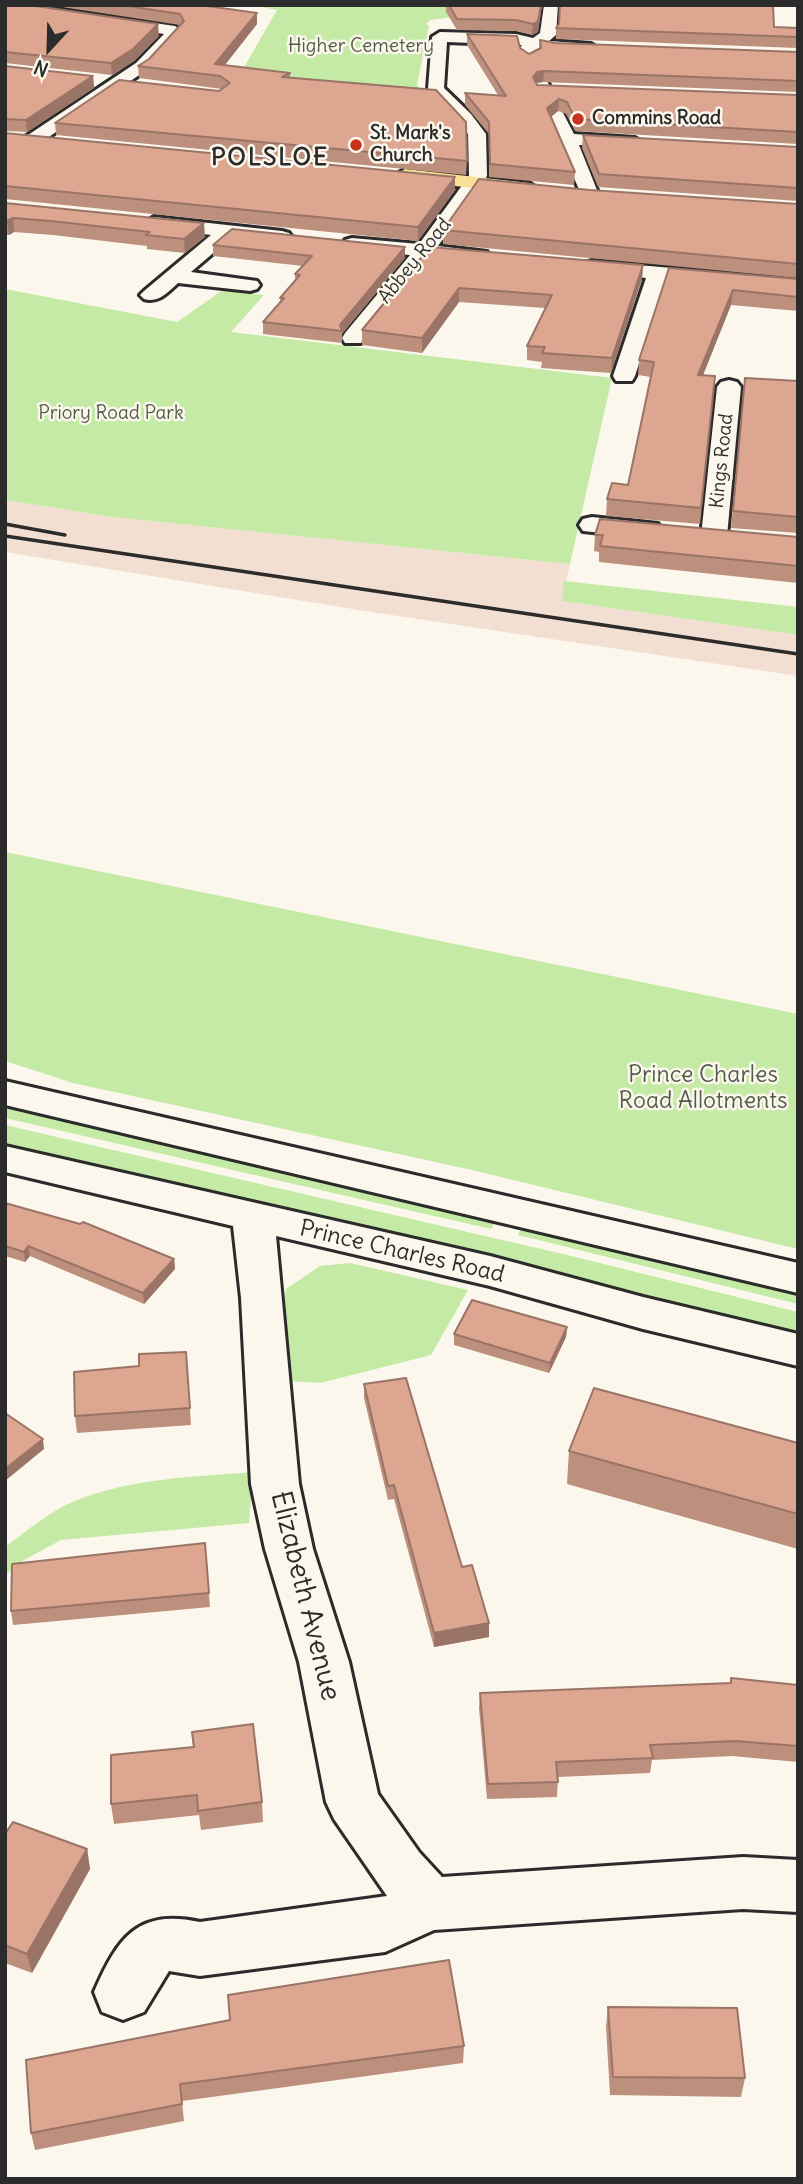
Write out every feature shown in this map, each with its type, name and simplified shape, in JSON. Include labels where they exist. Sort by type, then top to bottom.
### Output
[{"type":"main road","points":[[24,140],[57,143]]},
{"type":"main road","points":[[380,173],[614,197]]},
{"type":"street","points":[[551,5],[548,35],[527,49],[550,90],[590,195]]},
{"type":"street","points":[[5,6],[175,30],[149,60],[117,84],[24,140]]},
{"type":"street","points":[[476,183],[480,167],[477,134],[436,89],[440,37],[516,39],[555,47],[610,49]]},
{"type":"street","points":[[92,81],[143,87]]},
{"type":"street","points":[[568,139],[649,144]]},
{"type":"street","name":"Abbey Road","points":[[353,338],[476,183]]},
{"type":"street","points":[[137,222],[306,239]]},
{"type":"street","points":[[151,295],[228,231]]},
{"type":"street","points":[[332,242],[507,259]]},
{"type":"street","points":[[575,265],[798,285]]},
{"type":"street","points":[[181,271],[250,285]]},
{"type":"street","points":[[624,376],[658,273]]},
{"type":"street","name":"Kings Road","points":[[715,536],[729,387]]},
{"type":"street","points":[[592,525],[742,539]]},
{"type":"street","points":[[5,1093],[798,1278]]},
{"type":"street","name":"Prince Charles Road","points":[[5,1159],[490,1271],[643,1313],[798,1350]]},
{"type":"street","name":"Elizabeth Avenue","points":[[253,1218],[262,1298],[275,1484],[289,1549],[324,1662],[353,1802],[399,1870],[430,1905]]},
{"type":"street","points":[[123,1992],[147,1951],[158,1943],[177,1943],[201,1949],[385,1925],[430,1905],[743,1884],[798,1886]]},
{"type":"shaded area","points":[[5,500],[112,517],[570,564],[562,601],[798,635],[798,676],[365,611],[5,552]]},
{"type":"green space","name":"Higher Cemetery","points":[[251,5],[474,5],[453,17],[430,20],[426,24],[429,26],[417,85],[421,90],[239,76],[277,10]]},
{"type":"green space","name":"Priory Road Park","points":[[5,289],[177,322],[223,290],[264,295],[231,332],[612,378],[570,564],[112,517],[5,500]]},
{"type":"green space","points":[[564,581],[798,607],[798,635],[562,601]]},
{"type":"green space","name":"Prince Charles Road Allotments","points":[[5,852],[798,1014],[798,1249],[472,1170],[73,1083],[5,1061]]},
{"type":"green space","points":[[5,1108],[496,1220],[491,1229],[5,1118]]},
{"type":"green space","points":[[5,1125],[563,1254],[798,1312],[798,1334],[423,1242],[5,1147]]},
{"type":"green space","points":[[522,1226],[798,1293],[798,1304],[518,1235]]},
{"type":"green space","points":[[350,1263],[468,1290],[431,1355],[320,1383],[287,1381],[281,1305],[286,1289],[320,1266]]},
{"type":"green space","points":[[253,1472],[249,1523],[61,1540],[24,1560],[5,1575],[5,1547],[67,1504],[98,1493],[142,1483]]},
{"type":"building","points":[[5,5],[29,5],[158,24],[133,49],[111,63],[5,52]]},
{"type":"building","points":[[121,5],[200,5],[257,13],[215,64],[290,73],[282,77],[436,90],[466,122],[467,161],[55,123],[119,80],[219,91],[230,83],[220,76],[138,66],[149,59],[184,21],[180,14]]},
{"type":"building","points":[[449,5],[541,5],[538,21],[533,24],[516,20],[457,19]]},
{"type":"building","points":[[560,5],[773,5],[774,27],[798,28],[798,37],[556,28],[559,24]]},
{"type":"building","points":[[467,34],[517,36],[520,48],[529,54],[541,48],[540,40],[555,43],[798,52],[798,81],[544,71],[537,72],[533,77],[537,85],[798,95],[798,132],[575,119],[567,102],[559,99],[547,108],[575,172],[490,164],[489,122],[465,93],[506,96]]},
{"type":"building","points":[[5,66],[93,76],[26,120],[5,119]]},
{"type":"building","points":[[5,133],[455,177],[418,227],[5,186]]},
{"type":"building","points":[[583,135],[798,147],[798,188],[599,174]]},
{"type":"building","points":[[479,179],[590,190],[798,204],[798,264],[443,230]]},
{"type":"building","points":[[5,203],[204,223],[184,239],[146,235],[150,232],[51,221],[13,218],[5,221]]},
{"type":"building","points":[[232,229],[405,247],[340,325],[342,331],[263,322],[300,275],[295,274],[312,256],[213,245]]},
{"type":"building","points":[[430,247],[643,265],[612,358],[542,353],[545,347],[527,346],[552,295],[459,288],[422,338],[362,330]]},
{"type":"building","points":[[669,268],[798,279],[798,297],[733,290],[698,375],[715,376],[701,508],[607,499],[612,483],[628,485],[654,362],[639,360]]},
{"type":"building","points":[[745,378],[798,381],[798,517],[733,511]]},
{"type":"building","points":[[600,519],[798,537],[798,566],[600,546],[603,535],[595,535]]},
{"type":"building","points":[[5,1203],[80,1224],[83,1222],[174,1259],[143,1293],[28,1246],[24,1252],[5,1246]]},
{"type":"building","points":[[472,1300],[567,1327],[550,1363],[454,1334]]},
{"type":"building","points":[[186,1352],[190,1408],[75,1416],[74,1372],[139,1366],[139,1354]]},
{"type":"building","points":[[406,1378],[462,1567],[472,1565],[489,1623],[434,1633],[394,1485],[388,1486],[364,1384]]},
{"type":"building","points":[[594,1388],[798,1443],[798,1514],[569,1451]]},
{"type":"building","points":[[5,1413],[43,1439],[5,1469]]},
{"type":"building","points":[[205,1543],[209,1593],[11,1611],[12,1564]]},
{"type":"building","points":[[731,1678],[798,1685],[798,1746],[735,1741],[650,1745],[653,1758],[556,1762],[558,1782],[488,1784],[480,1693],[731,1683]]},
{"type":"building","points":[[253,1724],[262,1802],[198,1811],[197,1795],[111,1804],[111,1755],[194,1747],[192,1732]]},
{"type":"building","points":[[13,1822],[87,1849],[27,1954],[5,1945],[5,1834]]},
{"type":"building","points":[[449,1960],[464,2046],[180,2084],[182,2104],[31,2133],[26,2060],[230,2020],[228,1995]]},
{"type":"building","points":[[608,2007],[737,2008],[745,2078],[613,2077]]},
{"type":"railway","points":[[5,524],[65,535]]},
{"type":"railway","points":[[5,536],[798,654]]},
{"type":"place","name":"Commins Road","points":[[578,119]]},
{"type":"place","name":"St. Mark's Church","points":[[356,145]]},
{"type":"district","name":"POLSLOE","points":[[270,158]]}]
